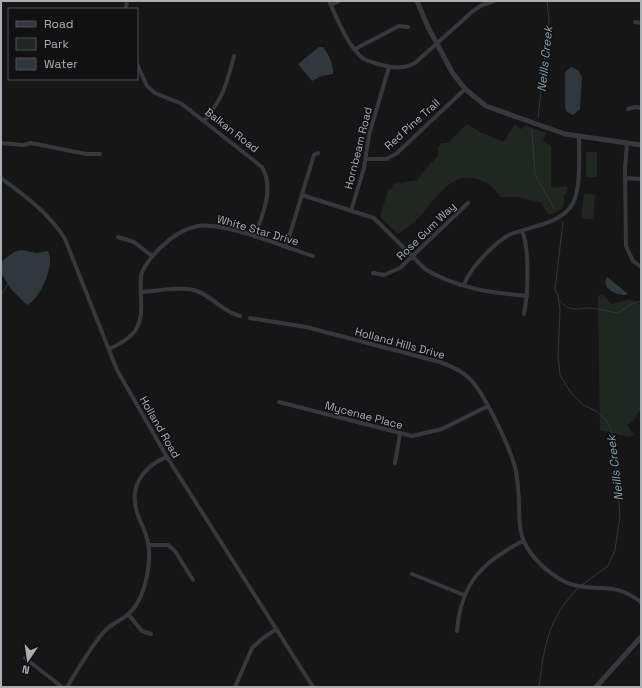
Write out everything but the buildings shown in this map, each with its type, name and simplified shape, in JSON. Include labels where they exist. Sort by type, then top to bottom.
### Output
[{"type":"street","points":[[338,1],[330,3],[355,50],[365,59],[389,67],[409,66],[423,56],[473,11],[482,5],[494,1]]},
{"type":"street","points":[[417,1],[452,72],[465,89],[486,106],[561,133],[641,145]]},
{"type":"street","points":[[635,22],[641,23]]},
{"type":"street","points":[[355,50],[399,26],[408,27]]},
{"type":"street","points":[[205,120],[219,103],[225,91],[234,56]]},
{"type":"street","name":"Balkan Road","points":[[138,67],[143,80],[155,93],[182,104],[205,120],[258,163],[266,174],[269,188],[268,198],[256,237]]},
{"type":"street","name":"Hornbeam Road","points":[[351,210],[366,159],[369,135],[389,67]]},
{"type":"street","name":"Red Pine Trail","points":[[366,159],[386,159],[396,154],[465,89]]},
{"type":"street","points":[[628,109],[636,107],[641,108]]},
{"type":"street","points":[[464,285],[469,272],[500,242],[511,235],[565,214],[572,204],[576,193],[580,137]]},
{"type":"street","points":[[1,143],[24,145],[31,142],[86,154],[100,154]]},
{"type":"street","points":[[627,143],[625,156],[626,246],[633,261],[641,267]]},
{"type":"street","points":[[286,247],[314,155],[318,153]]},
{"type":"street","name":"Holland Road","points":[[1,178],[28,198],[56,224],[65,239],[117,370],[167,457],[275,630],[313,687]]},
{"type":"street","points":[[625,178],[641,179]]},
{"type":"street","points":[[302,195],[374,218],[425,269],[433,274],[489,293],[527,296]]},
{"type":"street","name":"Rose Gum Way","points":[[373,273],[384,275],[392,273],[413,256],[468,203]]},
{"type":"street","name":"White Star Drive","points":[[109,350],[126,340],[138,327],[141,315],[141,275],[152,256],[174,235],[199,226],[214,226],[256,237],[313,256]]},
{"type":"street","points":[[522,231],[525,242],[527,296],[524,314]]},
{"type":"street","points":[[118,237],[134,242],[152,256]]},
{"type":"street","points":[[141,292],[191,290],[205,295],[226,311],[240,316]]},
{"type":"street","name":"Holland Hills Drive","points":[[250,318],[306,327],[440,362],[457,369],[470,378],[488,406],[514,464],[518,490],[518,524],[523,541],[537,559],[565,582],[587,588],[620,590],[641,602]]},
{"type":"street","name":"Mycenae Place","points":[[279,402],[412,436],[433,432],[488,406]]},
{"type":"street","points":[[395,463],[400,434]]},
{"type":"street","points":[[67,687],[102,633],[128,614],[136,606],[143,592],[147,576],[149,545],[134,502],[136,490],[147,468],[154,462],[167,457]]},
{"type":"street","points":[[457,631],[458,618],[464,595],[470,583],[485,565],[496,556],[523,541]]},
{"type":"street","points":[[149,545],[168,546],[176,551],[193,580]]},
{"type":"street","points":[[412,574],[464,595]]},
{"type":"street","points":[[128,614],[142,631],[151,634]]},
{"type":"street","points":[[235,687],[252,648],[275,630]]},
{"type":"street","points":[[596,687],[641,636]]},
{"type":"street","points":[[25,658],[62,687]]},
{"type":"green space","points":[[467,124],[480,132],[504,142],[514,125],[521,129],[526,126],[546,133],[543,141],[551,146],[551,187],[568,187],[567,192],[563,197],[565,200],[563,208],[549,215],[540,202],[517,197],[500,197],[492,187],[483,181],[470,178],[461,179],[452,182],[438,194],[419,217],[398,234],[380,217],[388,190],[392,188],[393,184],[418,180],[425,169],[438,156],[438,147],[442,143],[448,143]]},
{"type":"green space","points":[[586,152],[597,152],[597,177],[586,177]]},
{"type":"green space","points":[[584,194],[595,195],[593,219],[581,218]]},
{"type":"green space","points":[[602,294],[611,304],[630,299],[641,304],[641,408],[634,420],[627,425],[634,435],[629,437],[600,430],[598,298],[599,295]]},
{"type":"water","points":[[319,47],[323,47],[329,56],[333,67],[333,74],[322,76],[312,81],[298,64]]},
{"type":"water","points":[[571,67],[578,70],[582,77],[580,109],[573,115],[567,112],[565,107],[565,72]]},
{"type":"water","points":[[22,250],[37,253],[48,251],[50,257],[50,264],[45,281],[37,296],[27,305],[11,289],[1,273],[1,262],[14,252]]},
{"type":"water","points":[[607,277],[627,293],[627,295],[611,291],[606,285],[605,281]]},
{"type":"waterway","name":"Neills Creek","points":[[538,118],[549,20],[547,1]]},
{"type":"waterway","name":"Neills Creek","points":[[532,129],[535,175],[554,208]]},
{"type":"waterway","name":"Neills Creek","points":[[563,222],[555,290],[558,295],[560,310],[558,355],[560,375],[571,393],[583,405],[596,411],[607,421],[612,433],[620,516],[615,550],[608,566],[582,585]]},
{"type":"waterway","points":[[1,295],[8,284]]},
{"type":"waterway","points":[[559,300],[567,307],[574,309],[593,308],[618,313],[631,304],[641,301]]},
{"type":"waterway","name":"Neills Creek","points":[[539,687],[543,659],[549,634],[560,610],[578,588]]}]
